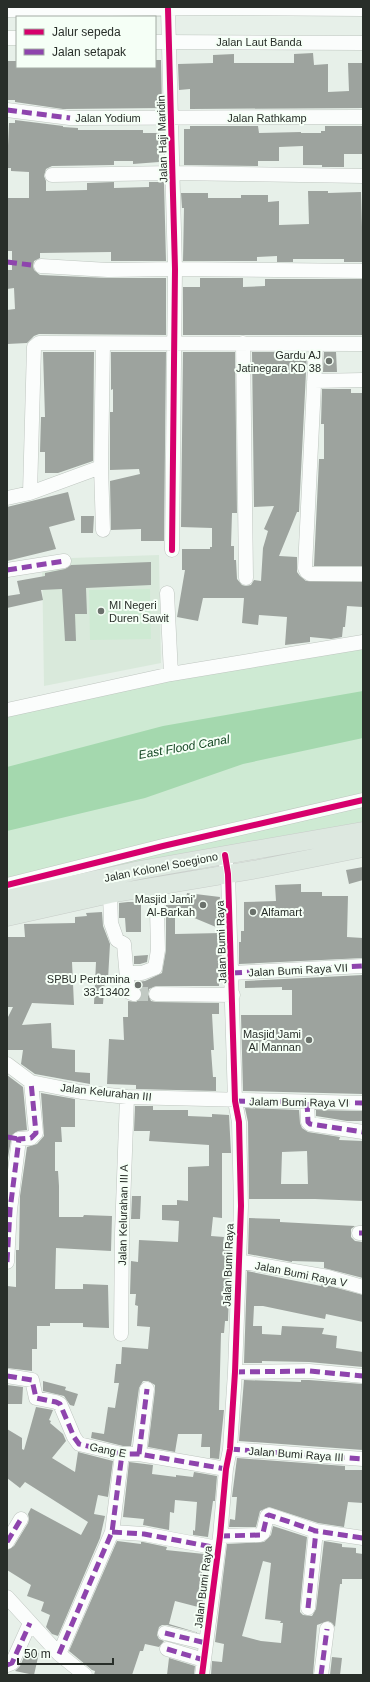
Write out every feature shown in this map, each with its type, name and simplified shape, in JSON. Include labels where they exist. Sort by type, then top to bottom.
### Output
[{"type":"main road","name":"Jalan Kolonel Soegiono","points":[[7,899],[140,870],[363,831]]},
{"type":"main road","name":"Jalan Kolonel Soegiono","points":[[7,917],[110,894],[228,874],[363,848]]},
{"type":"street","points":[[10,9],[363,9]]},
{"type":"street","name":"Jalan Haji Maridin","points":[[168,9],[175,268],[172,550]]},
{"type":"street","name":"Jalan Laut Banda","points":[[156,42],[363,42]]},
{"type":"street","name":"Jalan Yodium","points":[[7,110],[70,118],[171,118]]},
{"type":"street","name":"Jalan Rathkamp","points":[[171,118],[363,117]]},
{"type":"street","name":"Jalan Haji Maridin","points":[[52,175],[173,173],[363,176]]},
{"type":"street","points":[[41,266],[108,270],[175,268],[363,271]]},
{"type":"street","points":[[30,493],[34,347],[39,343],[363,344]]},
{"type":"street","points":[[243,343],[246,578]]},
{"type":"street","points":[[103,344],[101,467],[104,530]]},
{"type":"street","points":[[316,344],[305,568],[306,572],[310,574],[363,574]]},
{"type":"street","points":[[314,381],[363,380]]},
{"type":"street","points":[[7,498],[30,493],[101,467]]},
{"type":"street","points":[[7,570],[64,561]]},
{"type":"street","points":[[168,593],[171,674]]},
{"type":"street","points":[[7,708],[171,674],[363,642]]},
{"type":"street","points":[[7,885],[163,846],[363,800]]},
{"type":"street","name":"Jalan Bumi Raya","points":[[202,1675],[219,1542],[226,1469],[230,1449],[235,1372],[241,1206],[239,1122],[235,1101],[233,996],[228,874],[225,855]]},
{"type":"street","points":[[127,973],[142,973],[155,968],[158,950],[157,909],[161,885]]},
{"type":"street","points":[[110,894],[111,923],[117,940],[124,944],[128,990],[134,994]]},
{"type":"street","name":"Jalan Bumi Raya VII","points":[[232,973],[363,966]]},
{"type":"street","points":[[156,994],[233,996]]},
{"type":"street","name":"Jalan Kelurahan III","points":[[7,1064],[31,1082],[81,1092],[127,1097],[235,1101]]},
{"type":"street","points":[[7,1262],[13,1138],[31,1138],[36,1133],[31,1082]]},
{"type":"street","name":"Jalan Kelurahan III A","points":[[121,1334],[122,1233],[127,1097]]},
{"type":"street","name":"Jalam Bumi Raya VI","points":[[235,1101],[363,1103]]},
{"type":"street","points":[[307,1102],[308,1122],[310,1124],[363,1132]]},
{"type":"street","name":"Jalan Bumi Raya V","points":[[238,1261],[328,1277],[363,1288]]},
{"type":"street","points":[[235,1372],[308,1371],[363,1376]]},
{"type":"street","name":"Gang E","points":[[7,1376],[32,1380],[36,1398],[60,1404],[74,1438],[79,1444],[122,1454],[139,1454],[226,1469]]},
{"type":"street","points":[[139,1454],[147,1389]]},
{"type":"street","name":"Jalan Bumi Raya III","points":[[230,1449],[363,1459]]},
{"type":"street","points":[[59,1654],[112,1532],[122,1454]]},
{"type":"street","points":[[112,1532],[219,1542],[260,1535],[263,1533],[267,1516],[269,1515],[316,1531],[363,1538]]},
{"type":"street","points":[[7,1542],[21,1519]]},
{"type":"street","points":[[308,1608],[316,1531]]},
{"type":"street","points":[[7,1597],[59,1654],[85,1675]]},
{"type":"street","points":[[7,1665],[12,1663],[30,1623]]},
{"type":"street","points":[[321,1675],[327,1629]]},
{"type":"street","points":[[165,1633],[206,1643]]},
{"type":"street","points":[[167,1649],[204,1660]]},
{"type":"shaded area","name":"MI Negeri Duren Sawit","points":[[159,555],[161,663],[44,686],[42,559]]},
{"type":"shaded area","points":[[150,589],[151,639],[90,640],[89,590]]},
{"type":"shaded area","points":[[363,642],[363,831],[7,899],[7,710]]},
{"type":"water","name":"East Flood Canal","points":[[363,691],[363,738],[243,764],[145,798],[7,831],[7,767],[163,726]]},
{"type":"building","points":[[313,53],[314,65],[328,64],[328,92],[349,91],[348,63],[363,63],[363,108],[190,109],[190,89],[179,90],[178,64],[213,63],[213,55],[234,54],[234,63],[294,63],[294,54]]},
{"type":"building","points":[[156,60],[161,60],[162,108],[63,109],[15,102],[15,100],[7,100],[7,61],[16,61],[16,68],[156,68]]},
{"type":"building","points":[[15,120],[78,128],[78,130],[143,130],[143,133],[159,133],[159,162],[133,164],[133,161],[114,161],[114,165],[52,166],[46,169],[44,176],[46,181],[46,191],[87,190],[87,183],[114,182],[114,188],[149,187],[149,182],[164,182],[166,261],[111,261],[111,252],[40,253],[40,258],[34,261],[33,266],[34,270],[40,275],[108,278],[166,278],[166,335],[39,334],[34,336],[27,343],[7,344],[7,310],[15,309],[14,288],[7,289],[7,270],[12,270],[12,251],[7,251],[7,198],[29,198],[29,172],[11,171],[11,168],[7,168],[9,123],[15,123]]},
{"type":"building","points":[[190,126],[258,126],[259,133],[321,133],[321,131],[325,131],[325,126],[363,126],[363,154],[344,154],[344,167],[322,167],[322,165],[303,165],[303,146],[279,147],[279,161],[258,161],[258,166],[184,165],[184,129],[190,129]]},
{"type":"building","points":[[308,191],[328,191],[328,193],[361,192],[363,262],[344,262],[344,259],[293,259],[293,262],[277,262],[277,256],[257,257],[257,261],[183,261],[184,208],[182,208],[181,193],[208,193],[208,198],[241,198],[241,195],[268,195],[268,202],[279,201],[279,225],[309,224]]},
{"type":"building","points":[[200,278],[243,278],[243,287],[265,286],[265,279],[363,279],[363,335],[183,335],[183,287],[200,287]]},
{"type":"building","points":[[43,352],[94,352],[93,461],[58,473],[45,473],[45,452],[40,452],[41,417],[45,417]]},
{"type":"building","points":[[111,352],[166,352],[164,541],[141,541],[141,529],[111,530],[110,481],[140,474],[139,469],[110,470],[110,412],[113,412],[113,389],[111,390]]},
{"type":"building","points":[[183,352],[235,352],[237,513],[232,513],[231,546],[234,546],[234,560],[236,560],[237,579],[242,585],[246,586],[251,585],[254,580],[261,581],[263,548],[268,531],[264,529],[274,506],[254,507],[252,352],[307,352],[299,512],[297,512],[279,556],[297,557],[297,572],[306,581],[363,582],[363,607],[347,606],[345,627],[343,627],[342,637],[331,639],[310,637],[310,642],[285,645],[287,617],[259,615],[258,625],[242,623],[244,598],[203,598],[198,621],[177,617],[185,570],[182,570],[182,549],[210,549],[210,547],[212,547],[212,528],[181,527]]},
{"type":"building","points":[[324,352],[336,352],[337,372],[323,372]]},
{"type":"building","points":[[322,389],[351,389],[351,393],[363,393],[363,566],[314,566],[319,459],[324,459],[324,424],[321,424]]},
{"type":"building","points":[[68,492],[75,520],[49,527],[56,549],[7,561],[7,507]]},
{"type":"building","points":[[81,516],[94,516],[93,533],[81,533]]},
{"type":"building","points":[[151,562],[151,585],[86,588],[87,614],[75,614],[76,641],[65,641],[62,589],[41,590],[43,600],[7,608],[7,596],[20,594],[17,581],[45,576],[45,573],[65,569],[71,565]]},
{"type":"building","points":[[363,867],[363,880],[349,884],[346,870]]},
{"type":"building","points":[[301,884],[301,892],[322,892],[322,896],[348,896],[347,937],[363,938],[363,958],[239,964],[239,942],[241,942],[241,931],[244,931],[244,902],[276,901],[275,885]]},
{"type":"building","points":[[187,893],[220,897],[216,927],[175,910],[175,934],[221,933],[222,969],[220,969],[219,972],[219,986],[156,986],[149,989],[148,994],[151,1001],[156,1002],[219,1003],[219,1014],[212,1014],[214,1050],[211,1050],[213,1077],[216,1077],[216,1091],[136,1089],[136,1085],[107,1084],[109,1039],[124,1040],[123,1017],[128,1017],[128,1001],[136,1002],[142,997],[142,992],[140,988],[136,986],[136,982],[145,981],[162,973],[166,950],[166,905],[185,905]]},
{"type":"building","points":[[141,902],[141,932],[126,932],[125,918],[119,918],[119,903]]},
{"type":"building","points":[[102,912],[103,926],[110,944],[108,979],[105,979],[103,1004],[94,1004],[96,962],[72,962],[74,1005],[32,1003],[22,1025],[51,1023],[52,1048],[75,1050],[75,1072],[90,1073],[90,1084],[35,1074],[21,1064],[23,1050],[7,1050],[7,1019],[13,1007],[7,1007],[7,937],[25,937],[24,924],[75,923],[75,917],[87,916],[86,913]]},
{"type":"building","points":[[148,955],[147,962],[134,964],[134,956]]},
{"type":"building","points":[[363,975],[363,1094],[243,1091],[241,1015],[292,1015],[292,990],[282,990],[282,987],[245,988],[245,981]]},
{"type":"building","points":[[7,1075],[23,1087],[27,1130],[18,1131],[12,1135],[7,1163]]},
{"type":"building","points":[[41,1093],[75,1099],[75,1127],[61,1127],[62,1142],[55,1142],[55,1171],[58,1171],[59,1186],[59,1217],[83,1217],[84,1215],[112,1216],[111,1251],[56,1248],[55,1289],[83,1289],[83,1284],[108,1285],[109,1328],[83,1327],[83,1323],[50,1323],[50,1326],[37,1326],[37,1349],[32,1349],[32,1371],[7,1368],[7,1286],[16,1287],[16,1250],[19,1250],[20,1196],[27,1147],[37,1144],[44,1136]]},
{"type":"building","points":[[135,1106],[153,1106],[153,1110],[188,1110],[188,1116],[212,1117],[212,1114],[229,1115],[231,1153],[222,1153],[222,1218],[213,1217],[211,1236],[224,1237],[223,1243],[231,1243],[228,1321],[225,1321],[224,1333],[221,1333],[219,1410],[224,1410],[219,1459],[210,1458],[210,1447],[201,1447],[202,1434],[178,1434],[175,1452],[148,1447],[155,1385],[148,1381],[143,1381],[139,1388],[131,1446],[123,1446],[91,1438],[92,1432],[104,1434],[108,1407],[115,1408],[119,1383],[114,1383],[116,1364],[121,1364],[122,1347],[148,1349],[150,1327],[137,1326],[138,1306],[135,1305],[136,1294],[130,1294],[131,1261],[138,1262],[139,1240],[178,1242],[179,1221],[162,1220],[162,1205],[177,1205],[177,1200],[188,1201],[188,1167],[209,1166],[209,1145],[149,1141],[150,1131],[134,1131]]},
{"type":"building","points":[[245,1108],[299,1110],[302,1128],[308,1132],[340,1137],[339,1140],[363,1141],[363,1201],[249,1199],[248,1122]],"holes":[[[307,1151],[308,1184],[281,1184],[282,1152]]]},
{"type":"building","points":[[316,1110],[363,1111],[363,1121],[347,1121],[316,1116]]},
{"type":"building","points":[[132,1196],[141,1196],[140,1219],[131,1219]]},
{"type":"building","points":[[249,1218],[280,1219],[280,1222],[355,1226],[351,1229],[351,1237],[355,1241],[363,1242],[363,1278],[324,1268],[324,1262],[292,1262],[248,1254]]},
{"type":"building","points":[[247,1271],[321,1286],[322,1284],[363,1295],[363,1322],[326,1314],[325,1319],[263,1306],[254,1306],[253,1326],[262,1326],[262,1334],[281,1335],[282,1326],[324,1328],[322,1334],[337,1336],[336,1348],[363,1352],[363,1367],[309,1362],[262,1361],[262,1363],[244,1363]]},
{"type":"building","points":[[244,1380],[301,1382],[301,1380],[309,1380],[363,1384],[363,1450],[239,1441]]},
{"type":"building","points":[[43,1381],[66,1387],[65,1390],[78,1394],[74,1406],[70,1405],[64,1396],[43,1391]]},
{"type":"building","points":[[7,1385],[23,1387],[22,1404],[7,1404]]},
{"type":"building","points":[[36,1407],[53,1410],[49,1420],[51,1421],[50,1423],[63,1434],[66,1441],[52,1458],[75,1472],[78,1452],[113,1461],[108,1497],[98,1495],[94,1514],[105,1516],[100,1538],[58,1636],[52,1634],[46,1627],[50,1615],[41,1611],[44,1602],[27,1596],[31,1585],[7,1570],[7,1550],[14,1546],[28,1523],[28,1514],[31,1508],[81,1535],[88,1522],[25,1482],[20,1488],[7,1478],[7,1429],[22,1438],[22,1449],[24,1450]]},
{"type":"building","points":[[237,1458],[345,1466],[345,1470],[363,1470],[363,1503],[348,1502],[344,1527],[318,1523],[269,1507],[260,1511],[256,1527],[229,1527],[230,1519],[235,1520],[237,1497],[232,1497]]},
{"type":"building","points":[[129,1462],[153,1465],[152,1474],[176,1477],[176,1475],[193,1477],[194,1472],[217,1476],[215,1501],[213,1501],[208,1537],[193,1535],[193,1530],[195,1531],[197,1502],[175,1500],[174,1513],[170,1512],[169,1530],[143,1525],[144,1519],[123,1517]]},
{"type":"building","points":[[273,1526],[307,1537],[300,1607],[300,1612],[303,1615],[312,1616],[316,1609],[324,1541],[342,1544],[342,1547],[356,1548],[356,1553],[363,1554],[363,1579],[342,1579],[342,1584],[340,1584],[335,1627],[328,1621],[317,1625],[313,1675],[211,1675],[212,1661],[222,1662],[224,1644],[215,1642],[227,1544],[264,1542],[271,1535]],"holes":[[[263,1561],[271,1563],[265,1619],[281,1621],[280,1623],[283,1623],[281,1643],[261,1641],[242,1636]]]},
{"type":"building","points":[[117,1541],[141,1544],[141,1542],[143,1542],[167,1547],[166,1550],[204,1554],[201,1582],[205,1582],[202,1608],[175,1601],[169,1624],[199,1633],[162,1625],[159,1627],[157,1635],[159,1639],[164,1641],[159,1647],[145,1644],[143,1651],[140,1651],[132,1675],[94,1675],[95,1671],[69,1651]]},
{"type":"building","points":[[27,1650],[39,1653],[34,1675],[15,1671],[20,1666]]},
{"type":"building","points":[[332,1657],[342,1658],[340,1675],[330,1675]]},
{"type":"building","points":[[169,1658],[195,1666],[194,1675],[167,1675]]},
{"type":"tunnel","points":[[134,994],[156,994]]},
{"type":"marked path","points":[[7,110],[70,118]]},
{"type":"marked path","points":[[7,262],[31,265]]},
{"type":"marked path","points":[[7,570],[64,561]]},
{"type":"marked path","points":[[232,973],[363,966]]},
{"type":"marked path","points":[[7,1262],[10,1210],[19,1139],[31,1138],[36,1133],[31,1082]]},
{"type":"marked path","points":[[235,1101],[363,1103]]},
{"type":"marked path","points":[[307,1102],[308,1122],[310,1124],[363,1132]]},
{"type":"marked path","points":[[7,1137],[19,1139]]},
{"type":"marked path","points":[[235,1372],[309,1371],[363,1376]]},
{"type":"marked path","points":[[7,1376],[32,1380],[36,1398],[60,1404],[74,1437],[79,1444],[122,1454],[139,1454],[226,1469]]},
{"type":"marked path","points":[[139,1454],[147,1389]]},
{"type":"marked path","points":[[230,1449],[363,1459]]},
{"type":"marked path","points":[[59,1654],[112,1532],[122,1454]]},
{"type":"marked path","points":[[220,1536],[260,1535],[263,1533],[267,1516],[269,1515],[316,1531],[363,1538]]},
{"type":"marked path","points":[[7,1542],[21,1519]]},
{"type":"marked path","points":[[308,1608],[316,1531]]},
{"type":"marked path","points":[[112,1532],[144,1534],[218,1548]]},
{"type":"marked path","points":[[7,1665],[12,1663],[30,1623]]},
{"type":"marked path","points":[[321,1675],[327,1629]]},
{"type":"marked path","points":[[165,1633],[206,1643]]},
{"type":"marked path","points":[[167,1649],[204,1660]]},
{"type":"cycle path","points":[[168,9],[175,269],[172,550]]},
{"type":"cycle path","points":[[7,885],[163,846],[363,800]]},
{"type":"cycle path","points":[[202,1675],[220,1536],[226,1469],[230,1449],[235,1372],[241,1206],[239,1122],[235,1101],[228,874],[225,855]]},
{"type":"place","name":"Gardu AJ Jatinegara KD 38","points":[[329,361]]},
{"type":"place","name":"MI Negeri Duren Sawit","points":[[101,611]]},
{"type":"place","name":"Masjid Jami' Al-Barkah","points":[[203,905]]},
{"type":"place","name":"Alfamart","points":[[253,912]]},
{"type":"place","name":"SPBU Pertamina 33-13402","points":[[138,985]]},
{"type":"place","name":"Masjid Jami Al Mannan","points":[[309,1040]]}]
